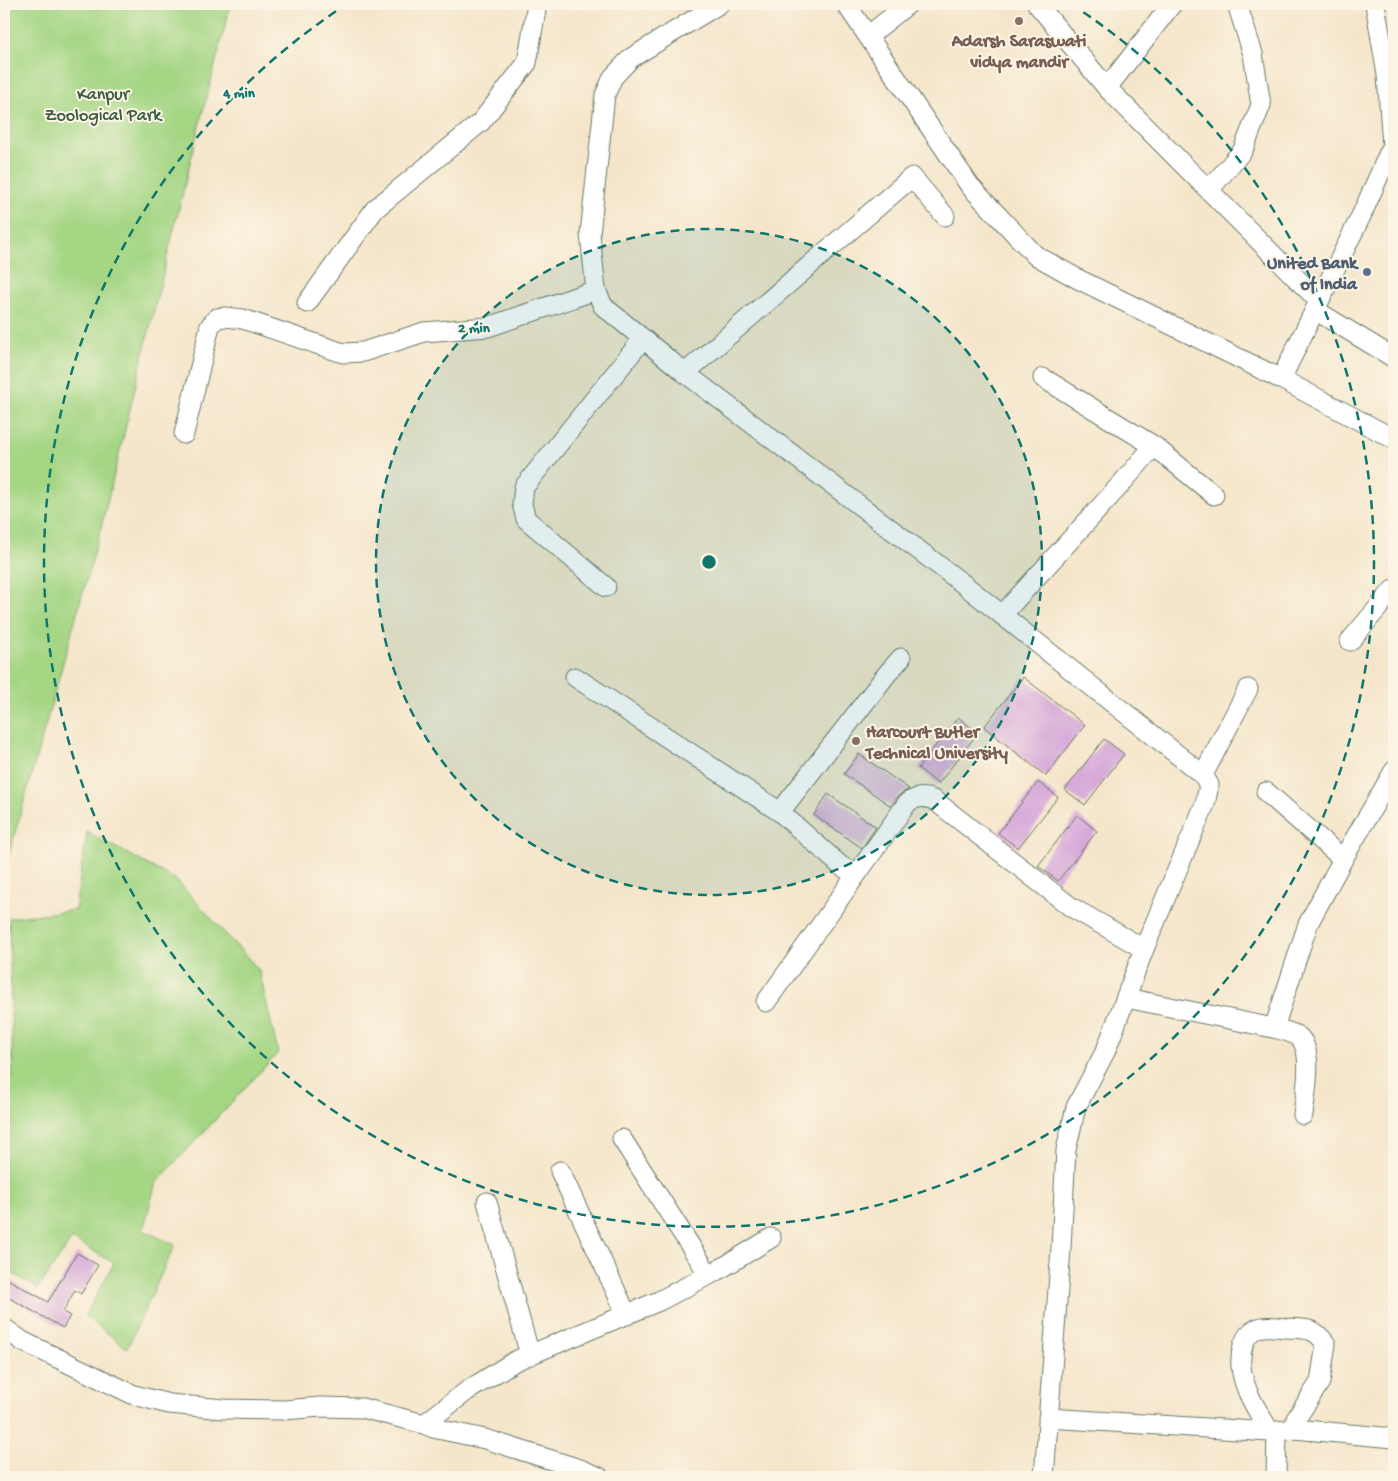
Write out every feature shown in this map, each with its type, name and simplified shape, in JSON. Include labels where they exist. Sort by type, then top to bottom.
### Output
[{"type":"street","points":[[307,303],[375,209],[481,122],[527,63],[537,4]]},
{"type":"street","points":[[719,4],[631,58],[613,77],[604,95],[590,234],[596,290],[603,306],[642,340],[1002,615],[1203,775],[1209,785],[1205,804],[1144,950],[1106,1050],[1076,1107],[1066,1150],[1061,1248],[1044,1477]]},
{"type":"street","points":[[846,4],[970,186],[1035,255],[1078,279],[1281,379],[1394,439]]},
{"type":"street","points":[[868,36],[908,4]]},
{"type":"street","points":[[1038,4],[1107,88],[1210,190],[1317,305],[1394,358]]},
{"type":"street","points":[[1107,88],[1171,4]]},
{"type":"street","points":[[1210,190],[1243,150],[1261,105],[1253,54],[1237,4]]},
{"type":"street","points":[[1281,379],[1393,146],[1387,75],[1375,4]]},
{"type":"street","points":[[685,373],[912,177],[946,216]]},
{"type":"street","points":[[184,434],[210,326],[217,318],[243,319],[344,354],[363,352],[424,332],[488,327],[596,290]]},
{"type":"street","points":[[606,587],[526,519],[522,504],[524,487],[642,340]]},
{"type":"street","points":[[1043,378],[1154,446],[1214,494]]},
{"type":"street","points":[[1002,615],[1154,446]]},
{"type":"street","points":[[1350,641],[1394,589]]},
{"type":"street","points":[[780,812],[901,658]]},
{"type":"street","points":[[575,677],[780,812],[841,866],[856,874]]},
{"type":"street","points":[[1203,775],[1248,689]]},
{"type":"street","points":[[1274,1028],[1308,924],[1394,771]]},
{"type":"street","points":[[1266,792],[1343,859]]},
{"type":"street","points":[[766,1002],[908,802],[916,798],[927,797],[934,800],[1071,907],[1144,950]]},
{"type":"street","points":[[1126,998],[1274,1028],[1289,1032],[1300,1038],[1308,1059],[1303,1115]]},
{"type":"street","points":[[622,1139],[709,1275]]},
{"type":"street","points":[[560,1171],[627,1315]]},
{"type":"street","points":[[487,1202],[530,1355]]},
{"type":"street","points":[[424,1424],[467,1391],[515,1361],[659,1302],[771,1238]]},
{"type":"street","points":[[4,1328],[22,1341],[134,1394],[169,1404],[224,1409],[362,1408],[433,1428],[485,1439],[580,1469],[598,1477]]},
{"type":"street","points":[[1276,1477],[1280,1431],[1248,1393],[1241,1366],[1242,1349],[1246,1338],[1256,1328],[1308,1329],[1319,1335],[1326,1344],[1320,1382],[1296,1419],[1280,1431]]},
{"type":"street","points":[[1048,1418],[1394,1438]]},
{"type":"green space","name":"Kanpur Zoological Park","points":[[4,4],[231,4],[199,126],[100,532],[4,872]]},
{"type":"green space","points":[[87,832],[176,880],[259,970],[278,1053],[156,1183],[143,1230],[175,1245],[127,1348],[85,1316],[114,1263],[72,1239],[38,1289],[4,1268],[4,1078],[13,1079],[9,918],[75,910]]},
{"type":"building","points":[[1023,677],[1085,725],[1046,776],[984,727]]},
{"type":"building","points":[[958,717],[978,733],[938,784],[918,768]]},
{"type":"building","points":[[1104,739],[1124,754],[1085,805],[1065,790]]},
{"type":"building","points":[[859,754],[909,789],[899,795],[891,806],[844,774]]},
{"type":"building","points":[[1038,782],[1058,797],[1018,848],[998,833]]},
{"type":"building","points":[[828,794],[876,827],[862,848],[814,815]]},
{"type":"building","points":[[1077,815],[1097,831],[1058,881],[1038,866]]},
{"type":"building","points":[[77,1253],[98,1265],[81,1294],[75,1290],[63,1312],[70,1316],[63,1328],[4,1295],[4,1277],[48,1302]]},
{"type":"place","name":"Adarsh Saraswati vidya mandir","points":[[1019,21]]},
{"type":"place","name":"United Bank of India","points":[[1367,272]]},
{"type":"place","name":"Harcourt Butler Technical University","points":[[856,741]]}]
